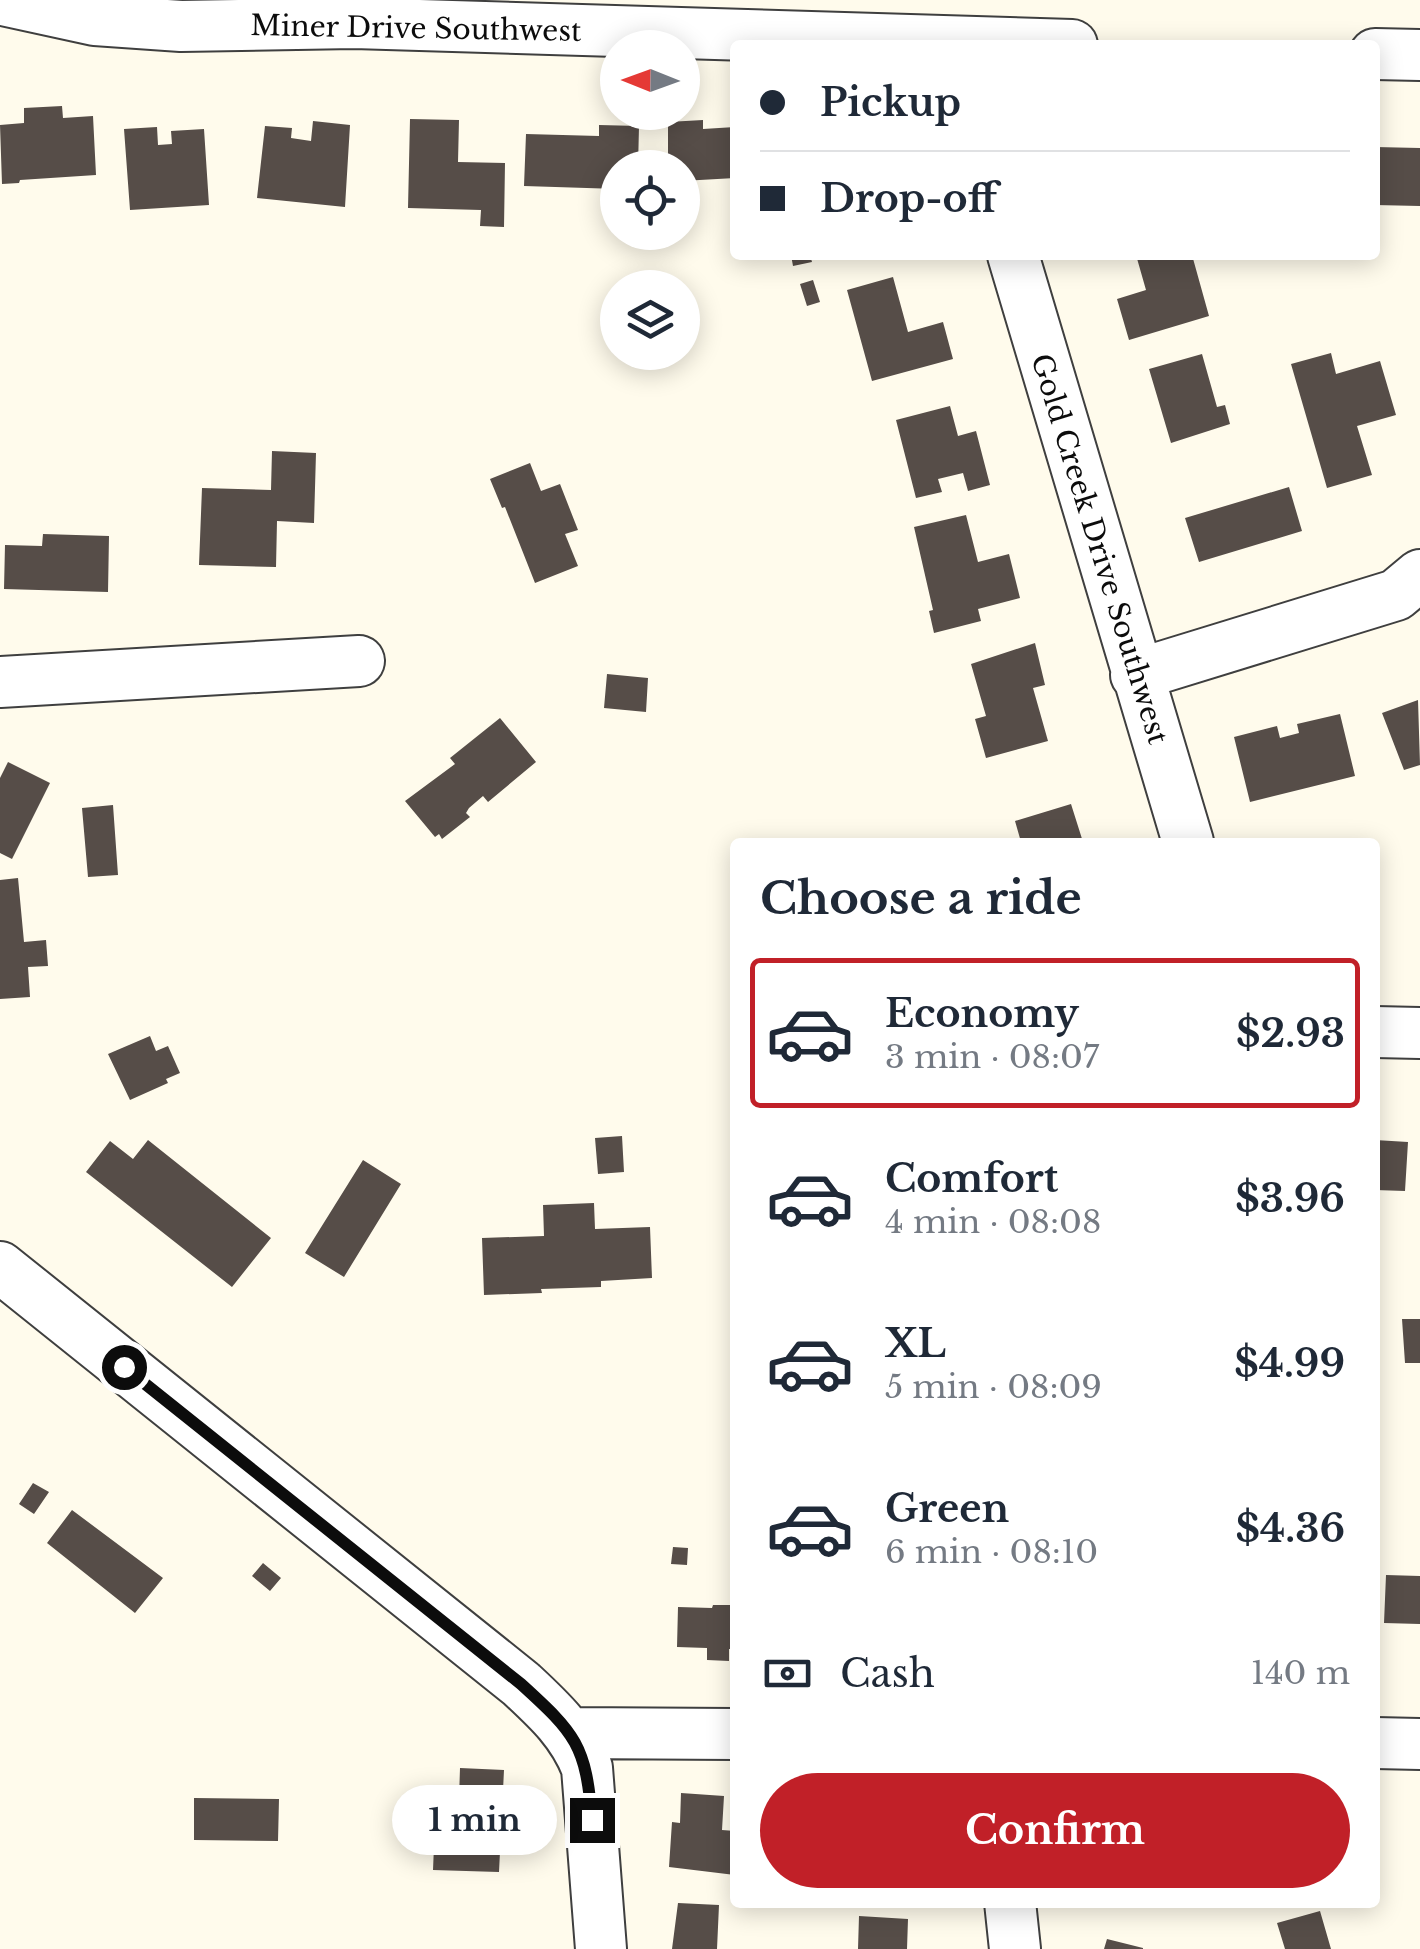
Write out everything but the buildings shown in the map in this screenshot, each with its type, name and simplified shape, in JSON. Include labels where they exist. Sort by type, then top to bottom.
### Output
[{"type":"street","name":"Miner Drive Southwest","points":[[3,0],[95,20],[182,26],[354,24],[856,40]]},
{"type":"street","points":[[1380,54],[1420,55]]},
{"type":"street","name":"Gold Creek Drive Southwest","points":[[1014,260],[1187,838]]},
{"type":"street","points":[[1136,675],[1396,596],[1420,575]]},
{"type":"street","points":[[0,682],[358,661]]},
{"type":"street","points":[[1380,1032],[1420,1034]]},
{"type":"street","points":[[0,1267],[521,1684],[570,1733],[587,1768],[601,1949]]},
{"type":"street","points":[[570,1733],[730,1734]]},
{"type":"street","points":[[1380,1743],[1420,1744]]},
{"type":"street","points":[[1011,1908],[1015,1949]]},
{"type":"route","points":[[124,1367],[521,1684],[559,1719],[587,1768],[592,1820]]}]
